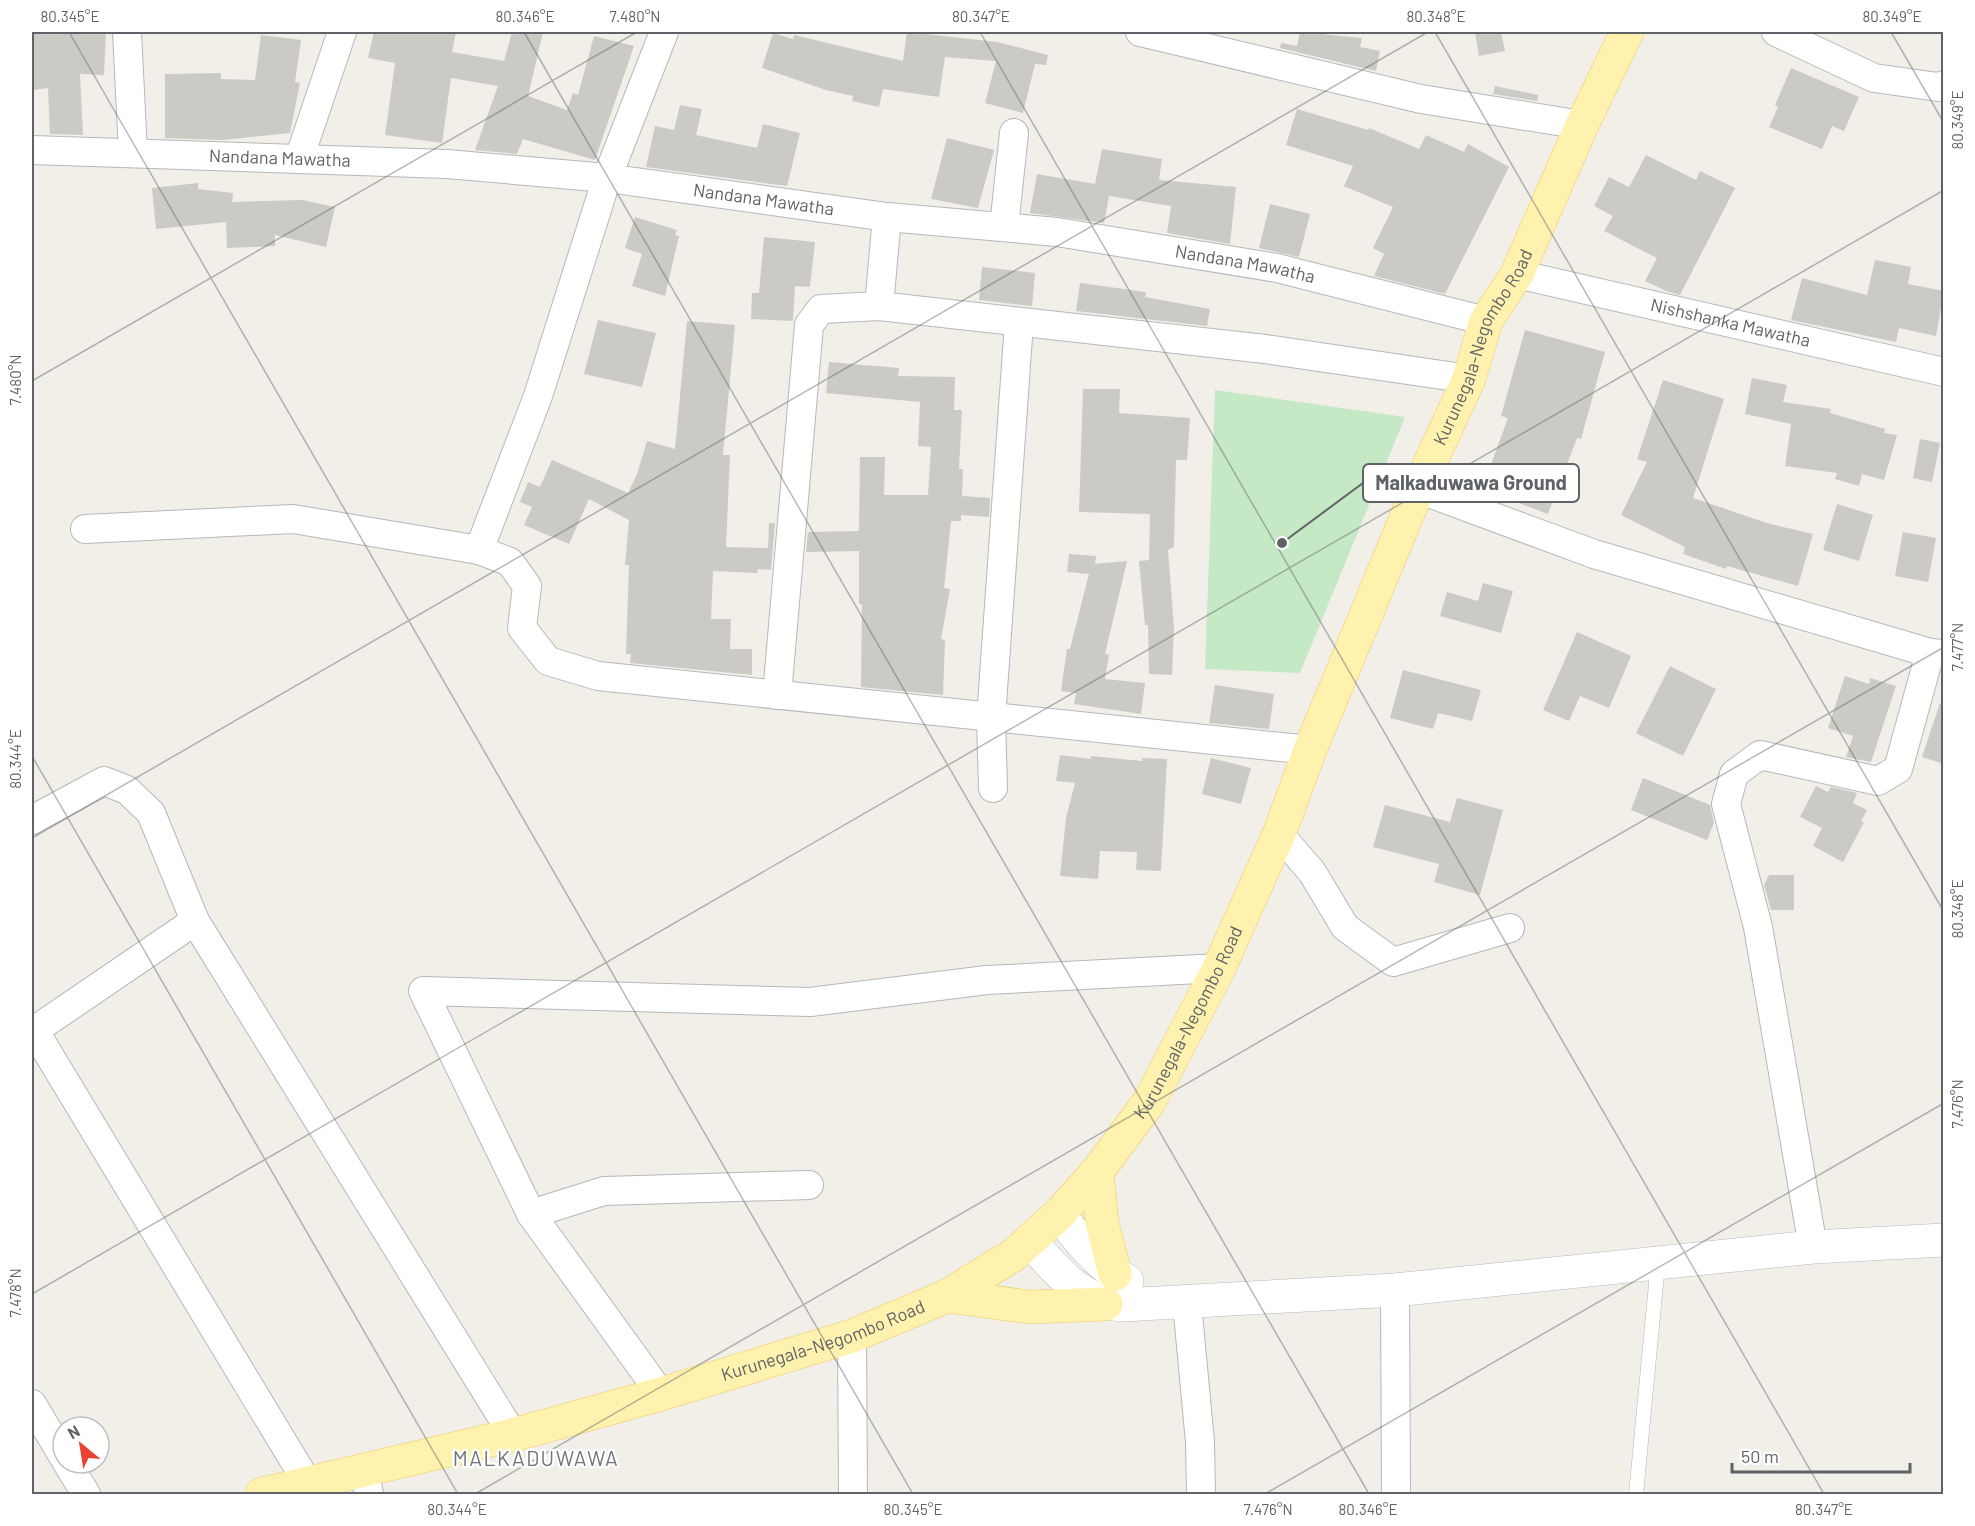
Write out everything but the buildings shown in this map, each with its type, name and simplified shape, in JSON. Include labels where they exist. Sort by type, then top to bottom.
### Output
[{"type":"main road","name":"Kurunegala-Negombo Road","points":[[262,1494],[307,1482],[367,1482],[513,1434],[661,1394],[852,1336],[947,1296],[1015,1254],[1060,1213],[1097,1172],[1149,1102],[1219,968],[1279,834],[1310,750],[1418,489],[1469,379],[1486,321],[1517,274],[1582,125],[1627,32]]},
{"type":"main road","points":[[947,1296],[1029,1307],[1110,1289],[1097,1172]]},
{"type":"street","points":[[127,32],[133,153]]},
{"type":"street","points":[[299,159],[342,32]]},
{"type":"street","points":[[479,550],[538,396],[607,178],[664,32]]},
{"type":"street","points":[[1140,32],[1421,99],[1582,125]]},
{"type":"street","points":[[1776,32],[1874,78],[1938,87],[1944,85]]},
{"type":"street","points":[[1004,227],[1014,133]]},
{"type":"street","name":"Nandana Mawatha","points":[[32,150],[447,164],[607,178],[887,217],[1057,232],[1277,268],[1486,321]]},
{"type":"street","points":[[879,306],[887,217]]},
{"type":"street","name":"Nishshanka Mawatha","points":[[1517,274],[1944,372]]},
{"type":"street","points":[[777,695],[809,326],[821,309],[879,306],[1265,349],[1469,379]]},
{"type":"street","points":[[993,788],[991,718],[1019,323]]},
{"type":"street","points":[[1418,489],[1593,554],[1937,653],[1898,769],[1878,781],[1760,756],[1734,774],[1726,804],[1758,927],[1813,1247]]},
{"type":"street","points":[[85,529],[293,519],[479,550],[510,562],[527,586],[522,628],[548,661],[598,675],[1310,750]]},
{"type":"street","points":[[32,820],[104,781],[127,790],[151,813],[195,921],[513,1434]]},
{"type":"street","points":[[1279,834],[1312,872],[1346,927],[1392,962],[1510,928]]},
{"type":"street","points":[[195,921],[33,1031],[307,1482]]},
{"type":"street","points":[[661,1394],[531,1214],[423,991],[810,1002],[987,980],[1219,968]]},
{"type":"street","points":[[531,1214],[604,1191],[809,1185]]},
{"type":"street","points":[[1060,1213],[1110,1289]]},
{"type":"street","points":[[1030,1241],[1068,1283],[1178,1303],[1395,1290],[1813,1247],[1944,1240]]},
{"type":"street","points":[[1395,1290],[1396,1494]]},
{"type":"street","points":[[1178,1303],[1200,1442],[1201,1494]]},
{"type":"street","points":[[852,1336],[853,1494]]},
{"type":"street","points":[[32,1404],[51,1436]]},
{"type":"street","points":[[74,1475],[86,1494]]},
{"type":"lane","points":[[1636,1494],[1658,1263]]},
{"type":"green space","points":[[1215,390],[1405,417],[1300,673],[1205,669]]},
{"type":"place","name":"Malkaduwawa Ground","points":[[1282,543]]},
{"type":"district","name":"MALKADUWAWA","points":[[536,1459]]}]
